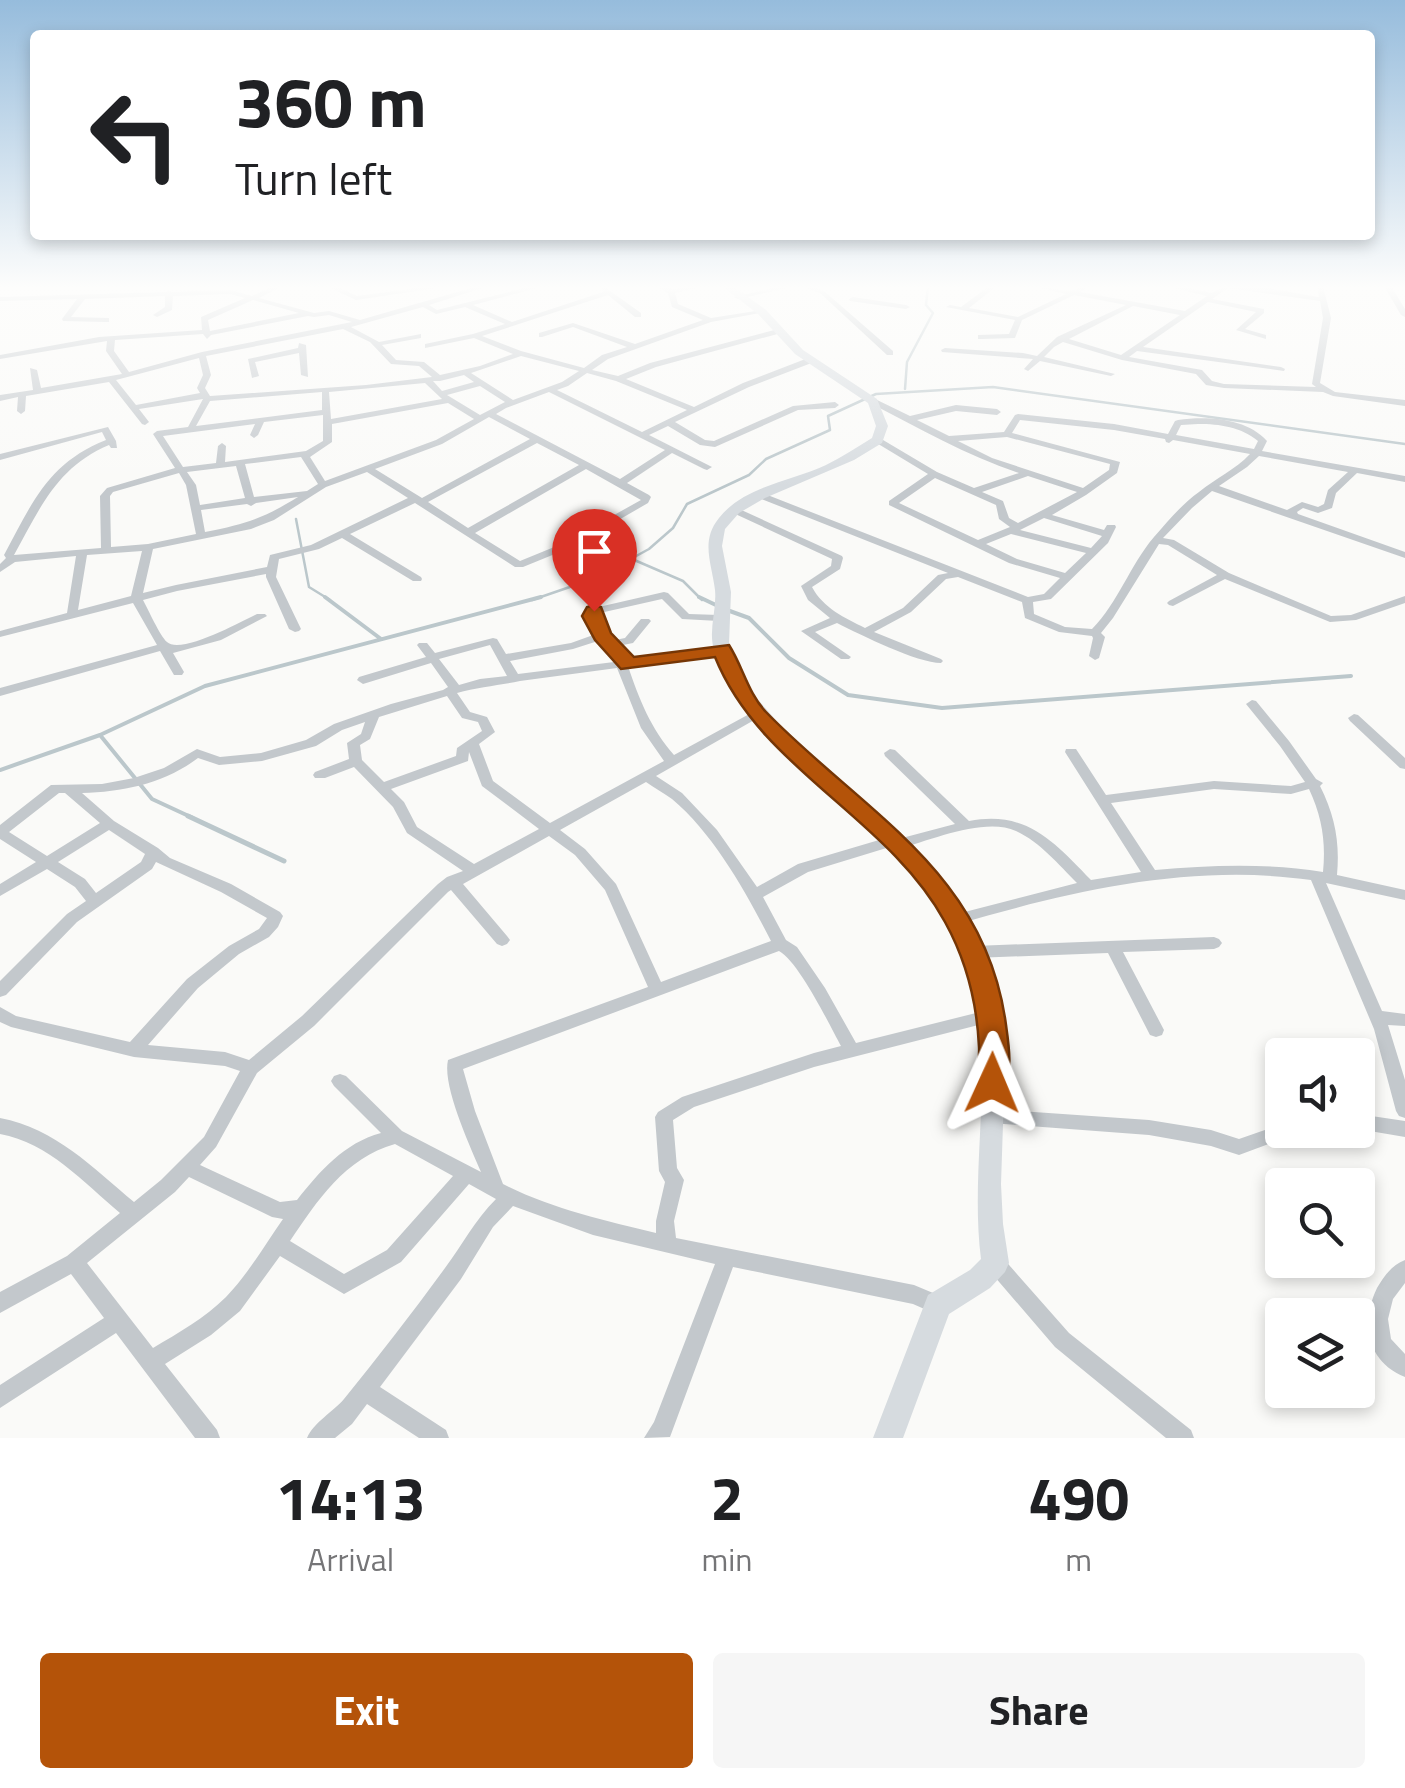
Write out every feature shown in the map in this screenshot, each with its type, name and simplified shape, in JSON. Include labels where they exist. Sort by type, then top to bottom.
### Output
[{"type":"street","points":[[112,353],[128,376]]},
{"type":"street","points":[[0,398],[111,380],[207,353]]},
{"type":"street","points":[[255,376],[251,361],[288,353]]},
{"type":"street","points":[[302,353],[305,375]]},
{"type":"street","points":[[386,353],[394,362],[421,364],[440,379]]},
{"type":"street","points":[[0,569],[12,559],[148,547],[270,518],[308,492],[439,442],[483,416],[551,390],[619,353]]},
{"type":"street","points":[[648,353],[670,361]]},
{"type":"street","points":[[619,379],[698,353]]},
{"type":"street","points":[[803,353],[869,398],[946,438],[1026,474],[1082,491]]},
{"type":"street","points":[[957,363],[961,353]]},
{"type":"street","points":[[991,353],[1111,374]]},
{"type":"street","points":[[1028,370],[1042,353]]},
{"type":"street","points":[[1081,369],[1095,353]]},
{"type":"street","points":[[1101,353],[1203,373],[1206,381],[1224,386],[1320,390],[1405,402]]},
{"type":"street","points":[[1122,358],[1131,353]]},
{"type":"street","points":[[1160,353],[1158,358],[1170,369]]},
{"type":"street","points":[[1168,353],[1280,369]]},
{"type":"street","points":[[1320,390],[1316,384],[1321,353]]},
{"type":"street","points":[[192,426],[205,397],[207,375],[202,354]]},
{"type":"street","points":[[138,408],[205,397],[428,381],[467,374],[520,354],[619,379],[695,410]]},
{"type":"street","points":[[642,435],[811,360]]},
{"type":"street","points":[[34,370],[38,393]]},
{"type":"street","points":[[467,374],[512,403]]},
{"type":"street","points":[[111,380],[138,408],[145,422]]},
{"type":"street","points":[[369,469],[512,562],[527,564],[645,501],[646,497],[622,482],[444,397],[428,381]]},
{"type":"street","points":[[201,536],[191,485],[157,434],[192,426],[326,417],[444,397],[480,383]]},
{"type":"street","points":[[106,552],[106,493],[180,470],[306,454],[328,442],[326,390]]},
{"type":"street","points":[[551,390],[707,467]]},
{"type":"street","points":[[21,411],[22,395]]},
{"type":"street","points":[[869,398],[882,426],[878,440],[837,464],[734,510],[714,538],[723,592],[719,618],[722,650],[738,689],[756,715],[898,842],[958,919],[974,952],[992,1015],[989,1232],[995,1263],[1062,1340],[1177,1436]]},
{"type":"street","points":[[686,457],[796,408],[835,405]]},
{"type":"street","points":[[910,419],[956,408],[997,412]]},
{"type":"street","points":[[1007,434],[1018,417],[1114,427],[1170,440],[1405,478]]},
{"type":"street","points":[[254,434],[261,420]]},
{"type":"street","points":[[1095,634],[1105,626],[1126,581],[1156,541],[1202,494],[1258,454],[1263,441],[1249,429],[1183,421],[1170,440]]},
{"type":"street","points":[[670,422],[703,443],[715,444]]},
{"type":"street","points":[[0,457],[97,430],[108,430],[113,445],[83,450],[54,477],[9,554],[12,559]]},
{"type":"street","points":[[946,438],[1007,434],[1114,460],[1114,471],[1043,516],[976,544]]},
{"type":"street","points":[[296,628],[270,570],[274,557],[344,535],[534,440]]},
{"type":"street","points":[[878,440],[934,474],[1000,504],[1004,519],[1012,528],[1092,551]]},
{"type":"street","points":[[220,464],[222,446]]},
{"type":"street","points":[[622,482],[672,449]]},
{"type":"street","points":[[306,454],[323,485]]},
{"type":"street","points":[[240,463],[251,502]]},
{"type":"street","points":[[469,532],[586,466]]},
{"type":"street","points":[[1294,516],[1292,512],[1302,505],[1318,510],[1329,506],[1331,492],[1354,472]]},
{"type":"street","points":[[934,474],[892,503],[976,544],[1064,576]]},
{"type":"street","points":[[971,492],[1026,474]]},
{"type":"street","points":[[1214,488],[1405,556]]},
{"type":"street","points":[[197,508],[308,492]]},
{"type":"street","points":[[762,496],[1027,600],[1047,597],[1109,531],[1043,516]]},
{"type":"street","points":[[734,510],[840,562],[810,582],[807,593],[840,618],[937,662]]},
{"type":"street","points":[[816,548],[844,528]]},
{"type":"street","points":[[0,538],[20,534]]},
{"type":"street","points":[[344,535],[418,579]]},
{"type":"street","points":[[1156,541],[1170,542],[1226,576],[1330,620],[1352,618],[1405,599]]},
{"type":"street","points":[[148,547],[136,598],[167,646],[178,672]]},
{"type":"street","points":[[72,615],[82,554]]},
{"type":"street","points":[[0,634],[136,598],[270,570]]},
{"type":"street","points":[[866,632],[906,610],[942,577],[958,574]]},
{"type":"street","points":[[1172,602],[1226,576]]},
{"type":"street","points":[[671,760],[655,744],[636,708],[626,665],[592,616],[594,611],[664,594],[686,617],[719,618]]},
{"type":"street","points":[[1027,600],[1029,616],[1040,624],[1099,637],[1095,656]]},
{"type":"street","points":[[0,692],[167,646],[173,650],[210,640],[261,616]]},
{"type":"street","points":[[840,618],[808,631],[844,657]]},
{"type":"street","points":[[506,658],[608,640],[629,641],[645,622]]},
{"type":"street","points":[[363,680],[493,641],[515,680]]},
{"type":"street","points":[[381,788],[463,758],[462,751],[489,732],[486,724],[466,715],[423,645]]},
{"type":"street","points":[[94,901],[80,884],[0,833],[56,788],[99,791],[130,785],[198,753],[219,761],[262,757],[453,690],[722,650]]},
{"type":"street","points":[[1252,704],[1316,783],[1335,839],[1323,877],[1377,1017],[1405,1111]]},
{"type":"street","points":[[0,1303],[74,1262],[187,1166],[210,1142],[251,1068],[308,1022],[452,881],[756,715]]},
{"type":"street","points":[[373,718],[366,736],[353,743],[356,761],[399,805],[412,830],[471,870]]},
{"type":"street","points":[[1354,718],[1405,765]]},
{"type":"street","points":[[472,742],[482,778],[546,831],[580,852],[611,888],[656,987]]},
{"type":"street","points":[[1071,752],[1152,877]]},
{"type":"street","points":[[890,753],[966,826]]},
{"type":"street","points":[[320,774],[356,761]]},
{"type":"street","points":[[648,776],[677,796],[712,833],[755,895],[780,944],[792,951],[851,1049]]},
{"type":"street","points":[[1102,800],[1214,785],[1291,790],[1316,783]]},
{"type":"street","points":[[69,788],[155,859],[226,888],[274,916],[269,930],[234,951],[178,995],[134,1050]]},
{"type":"street","points":[[755,895],[803,868],[966,826],[1007,821],[1032,830],[1089,887]]},
{"type":"street","points":[[0,891],[109,824]]},
{"type":"street","points":[[0,991],[94,901],[155,859]]},
{"type":"street","points":[[958,919],[1089,887],[1152,877],[1273,871],[1323,877],[1405,895]]},
{"type":"street","points":[[452,881],[502,940]]},
{"type":"street","points":[[974,952],[1214,943]]},
{"type":"street","points":[[503,1193],[457,1088],[454,1065],[780,944]]},
{"type":"street","points":[[1114,948],[1156,1030]]},
{"type":"street","points":[[0,1013],[11,1021],[134,1050],[225,1059],[251,1068]]},
{"type":"street","points":[[668,1245],[665,1222],[674,1180],[668,1171],[664,1117],[688,1102],[851,1049],[992,1015]]},
{"type":"street","points":[[1377,1017],[1405,1020]]},
{"type":"street","points":[[340,1081],[396,1136],[503,1193],[593,1226],[914,1295],[938,1305]]},
{"type":"street","points":[[990,1116],[1152,1130],[1216,1138],[1239,1147],[1265,1138]]},
{"type":"street","points":[[1375,1125],[1405,1129]]},
{"type":"street","points":[[0,1126],[24,1131],[59,1153],[133,1213]]},
{"type":"street","points":[[150,1362],[233,1304],[303,1208],[365,1144],[396,1136]]},
{"type":"street","points":[[187,1166],[279,1210],[303,1208]]},
{"type":"street","points":[[277,1243],[344,1286],[394,1256],[466,1174]]},
{"type":"street","points":[[318,1438],[366,1390],[454,1272],[503,1193]]},
{"type":"street","points":[[654,1438],[662,1429],[727,1257]]},
{"type":"street","points":[[74,1262],[116,1322],[209,1438]]},
{"type":"street","points":[[888,1438],[938,1305],[980,1279],[995,1263]]},
{"type":"street","points":[[1405,1269],[1388,1283],[1375,1327],[1379,1342],[1405,1366]]},
{"type":"street","points":[[0,1397],[116,1322]]},
{"type":"street","points":[[366,1390],[438,1438]]},
{"type":"waterway","points":[[905,389],[907,362],[912,353]]},
{"type":"waterway","points":[[540,597],[596,578],[649,549],[673,528],[687,504],[749,475],[766,459],[830,430],[828,416],[876,394],[993,387],[1405,444]]},
{"type":"waterway","points":[[296,519],[309,587],[330,600]]},
{"type":"waterway","points":[[632,559],[683,581],[699,597]]},
{"type":"waterway","points":[[325,597],[381,639]]},
{"type":"waterway","points":[[100,735],[205,686],[540,597]]},
{"type":"waterway","points":[[532,600],[540,597]]},
{"type":"waterway","points":[[699,597],[718,606]]},
{"type":"waterway","points":[[699,597],[702,600]]},
{"type":"waterway","points":[[727,610],[749,618],[789,658],[848,695],[942,708],[1351,676]]},
{"type":"waterway","points":[[0,770],[100,735]]},
{"type":"waterway","points":[[100,735],[152,799],[193,818]]},
{"type":"waterway","points":[[188,816],[284,861]]},
{"type":"route","points":[[594,611],[592,616],[602,636],[629,664],[722,650],[738,689],[756,715],[896,840],[927,875],[958,919],[987,990],[994,1049],[992,1083]]}]
